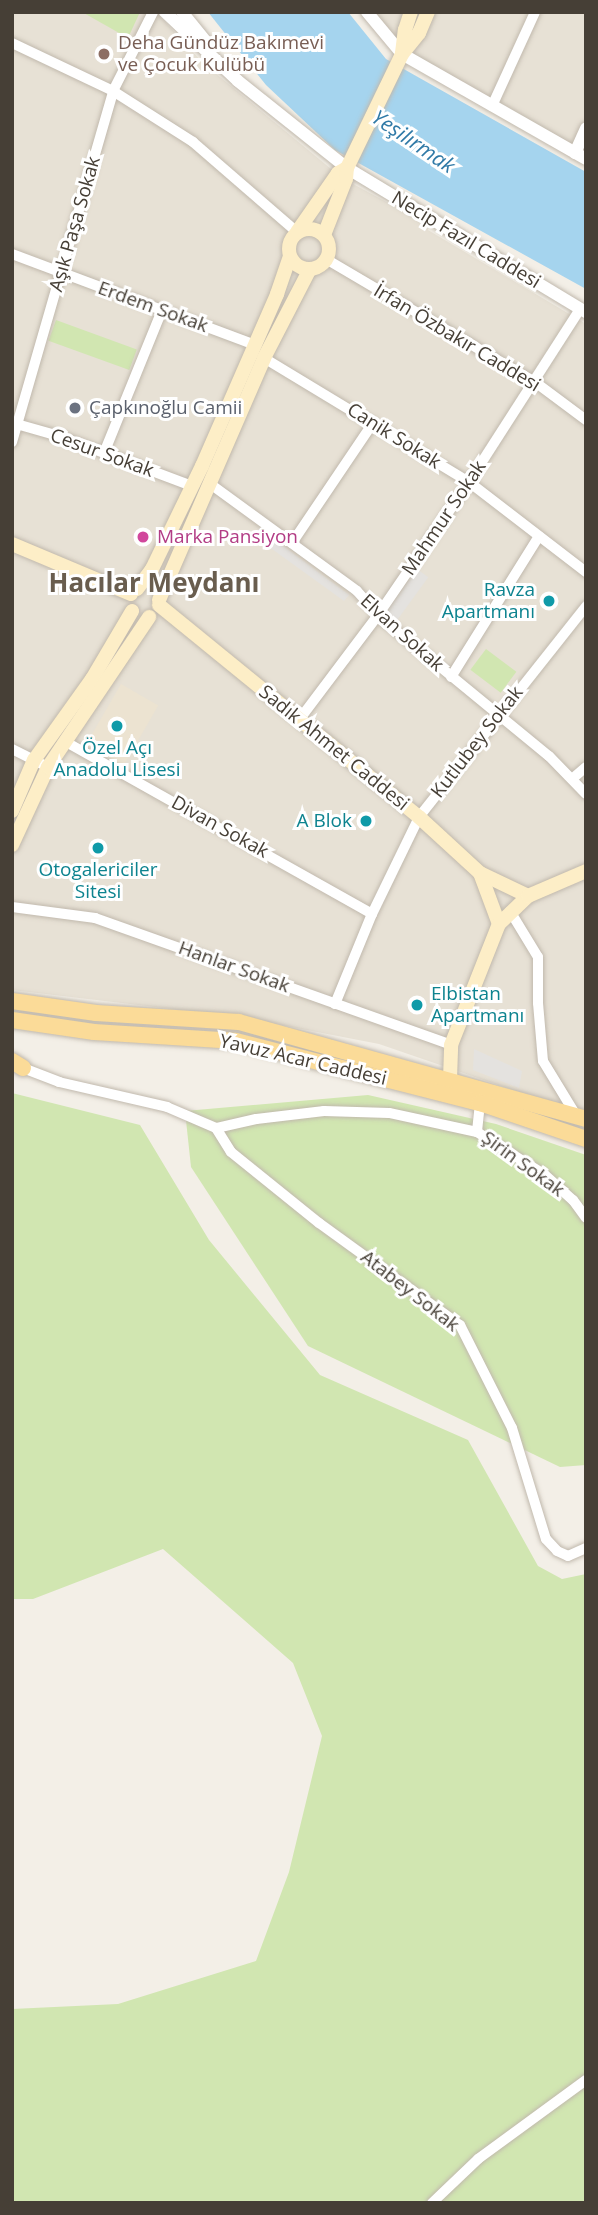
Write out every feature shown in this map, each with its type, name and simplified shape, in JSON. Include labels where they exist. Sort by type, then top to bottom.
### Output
[{"type":"main road","points":[[400,59],[411,12]]},
{"type":"main road","points":[[12,845],[41,764],[66,742],[155,609],[264,358],[310,270],[326,260],[329,250],[324,235],[349,165],[400,59],[419,33],[428,12]]},
{"type":"main road","points":[[155,609],[141,618],[132,611],[129,604],[134,592],[152,569],[192,486],[290,257],[289,243],[338,173],[349,165]]},
{"type":"main road","points":[[297,232],[314,229],[324,235]]},
{"type":"main road","points":[[290,257],[298,266],[310,270]]},
{"type":"main road","points":[[12,544],[134,592],[149,588],[155,609]]},
{"type":"main road","name":"Sadık Ahmet Caddesi","points":[[155,609],[184,627],[419,817],[480,873],[527,896]]},
{"type":"main road","points":[[12,811],[132,611]]},
{"type":"main road","points":[[450,1079],[451,1045],[499,924],[527,896],[586,871]]},
{"type":"main road","name":"Sadık Ahmet Caddesi","points":[[480,873],[499,924]]},
{"type":"main road","name":"Yavuz Acar Caddesi","points":[[12,1001],[96,1013],[239,1022],[582,1118]]},
{"type":"main road","name":"Yavuz Acar Caddesi","points":[[12,1020],[94,1032],[236,1041],[480,1103],[586,1139]]},
{"type":"street","name":"Aşık Paşa Sokak","points":[[12,442],[113,91],[153,12]]},
{"type":"street","points":[[165,12],[238,81]]},
{"type":"street","points":[[182,12],[238,81]]},
{"type":"street","points":[[367,12],[400,59],[492,106],[580,156],[586,128]]},
{"type":"street","points":[[492,106],[535,12]]},
{"type":"street","points":[[12,43],[113,91],[193,142],[297,232]]},
{"type":"street","name":"Necip Fazıl Caddesi","points":[[238,81],[349,165],[583,310]]},
{"type":"street","name":"Erdem Sokak","points":[[12,254],[254,345]]},
{"type":"street","name":"İrfan Özbakır Caddesi","points":[[326,260],[535,382],[586,420]]},
{"type":"street","points":[[104,453],[162,310]]},
{"type":"street","name":"Mahmur Sokak","points":[[299,720],[377,615],[583,310]]},
{"type":"street","name":"Canik Sokak","points":[[264,358],[469,482],[586,572]]},
{"type":"street","points":[[292,543],[373,423]]},
{"type":"street","name":"Cesur Sokak","points":[[15,424],[192,486]]},
{"type":"street","name":"Elvan Sokak","points":[[209,483],[357,591],[377,615],[498,713],[586,794]]},
{"type":"street","points":[[451,677],[539,536]]},
{"type":"street","name":"Kutlubey Sokak","points":[[335,1004],[372,914],[419,817],[498,713],[586,606]]},
{"type":"street","name":"Divan Sokak","points":[[66,742],[372,914]]},
{"type":"street","points":[[12,750],[41,764]]},
{"type":"street","points":[[572,779],[586,767]]},
{"type":"street","name":"Hanlar Sokak","points":[[12,907],[95,918],[451,1045]]},
{"type":"street","points":[[510,911],[538,957],[538,1003],[543,1061],[582,1118]]},
{"type":"street","points":[[16,1064],[59,1082],[167,1107],[216,1128],[256,1119],[324,1111],[389,1113],[477,1132]]},
{"type":"street","name":"Şirin Sokak","points":[[480,1103],[477,1132],[545,1175],[572,1200],[586,1218]]},
{"type":"street","name":"Atabey Sokak","points":[[216,1128],[231,1152],[319,1223],[460,1325],[512,1427],[546,1539],[556,1551],[568,1556],[586,1548]]},
{"type":"street","points":[[432,2203],[478,2159],[586,2080]]},
{"type":"shaded area","points":[[12,12],[156,12],[203,63],[342,178],[429,225],[428,230],[586,324],[586,1115],[379,1044],[240,1017],[12,990]]},
{"type":"shaded area","points":[[367,12],[586,12],[586,160],[402,54]]},
{"type":"shaded area","points":[[259,528],[349,595],[344,601],[254,536]]},
{"type":"shaded area","points":[[417,569],[428,577],[395,623],[384,614]]},
{"type":"shaded area","points":[[121,684],[158,706],[123,766],[86,745]]},
{"type":"shaded area","points":[[474,1049],[522,1071],[519,1088],[473,1070]]},
{"type":"green space","points":[[82,12],[140,12],[128,38]]},
{"type":"green space","points":[[56,320],[137,349],[129,370],[48,341]]},
{"type":"green space","points":[[486,649],[516,672],[501,693],[470,670]]},
{"type":"green space","points":[[12,1093],[140,1125],[209,1240],[320,1375],[468,1440],[538,1566],[562,1579],[586,1574],[586,2203],[12,2203],[12,2009],[118,2004],[256,1961],[289,1872],[322,1736],[293,1663],[163,1549],[33,1599],[12,1599]]},
{"type":"green space","points":[[368,1095],[496,1124],[586,1155],[586,1465],[560,1467],[308,1346],[191,1167],[185,1111]]},
{"type":"water","name":"Yeşilırmak","points":[[208,12],[348,12],[386,59],[586,172],[586,289],[335,150],[266,85]]},
{"type":"place","name":"Deha Gündüz Bakımevi ve Çocuk Kulübü","points":[[104,54]]},
{"type":"place","name":"Çapkınoğlu Camii","points":[[75,408]]},
{"type":"place","name":"Marka Pansiyon","points":[[143,537]]},
{"type":"place","name":"Ravza Apartmanı","points":[[549,601]]},
{"type":"place","name":"Özel Açı Anadolu Lisesi","points":[[117,726]]},
{"type":"place","name":"A Blok","points":[[366,821]]},
{"type":"place","name":"Otogalericiler Sitesi","points":[[98,848]]},
{"type":"place","name":"Elbistan Apartmanı","points":[[417,1005]]},
{"type":"district","name":"Hacılar Meydanı","points":[[154,583]]}]
